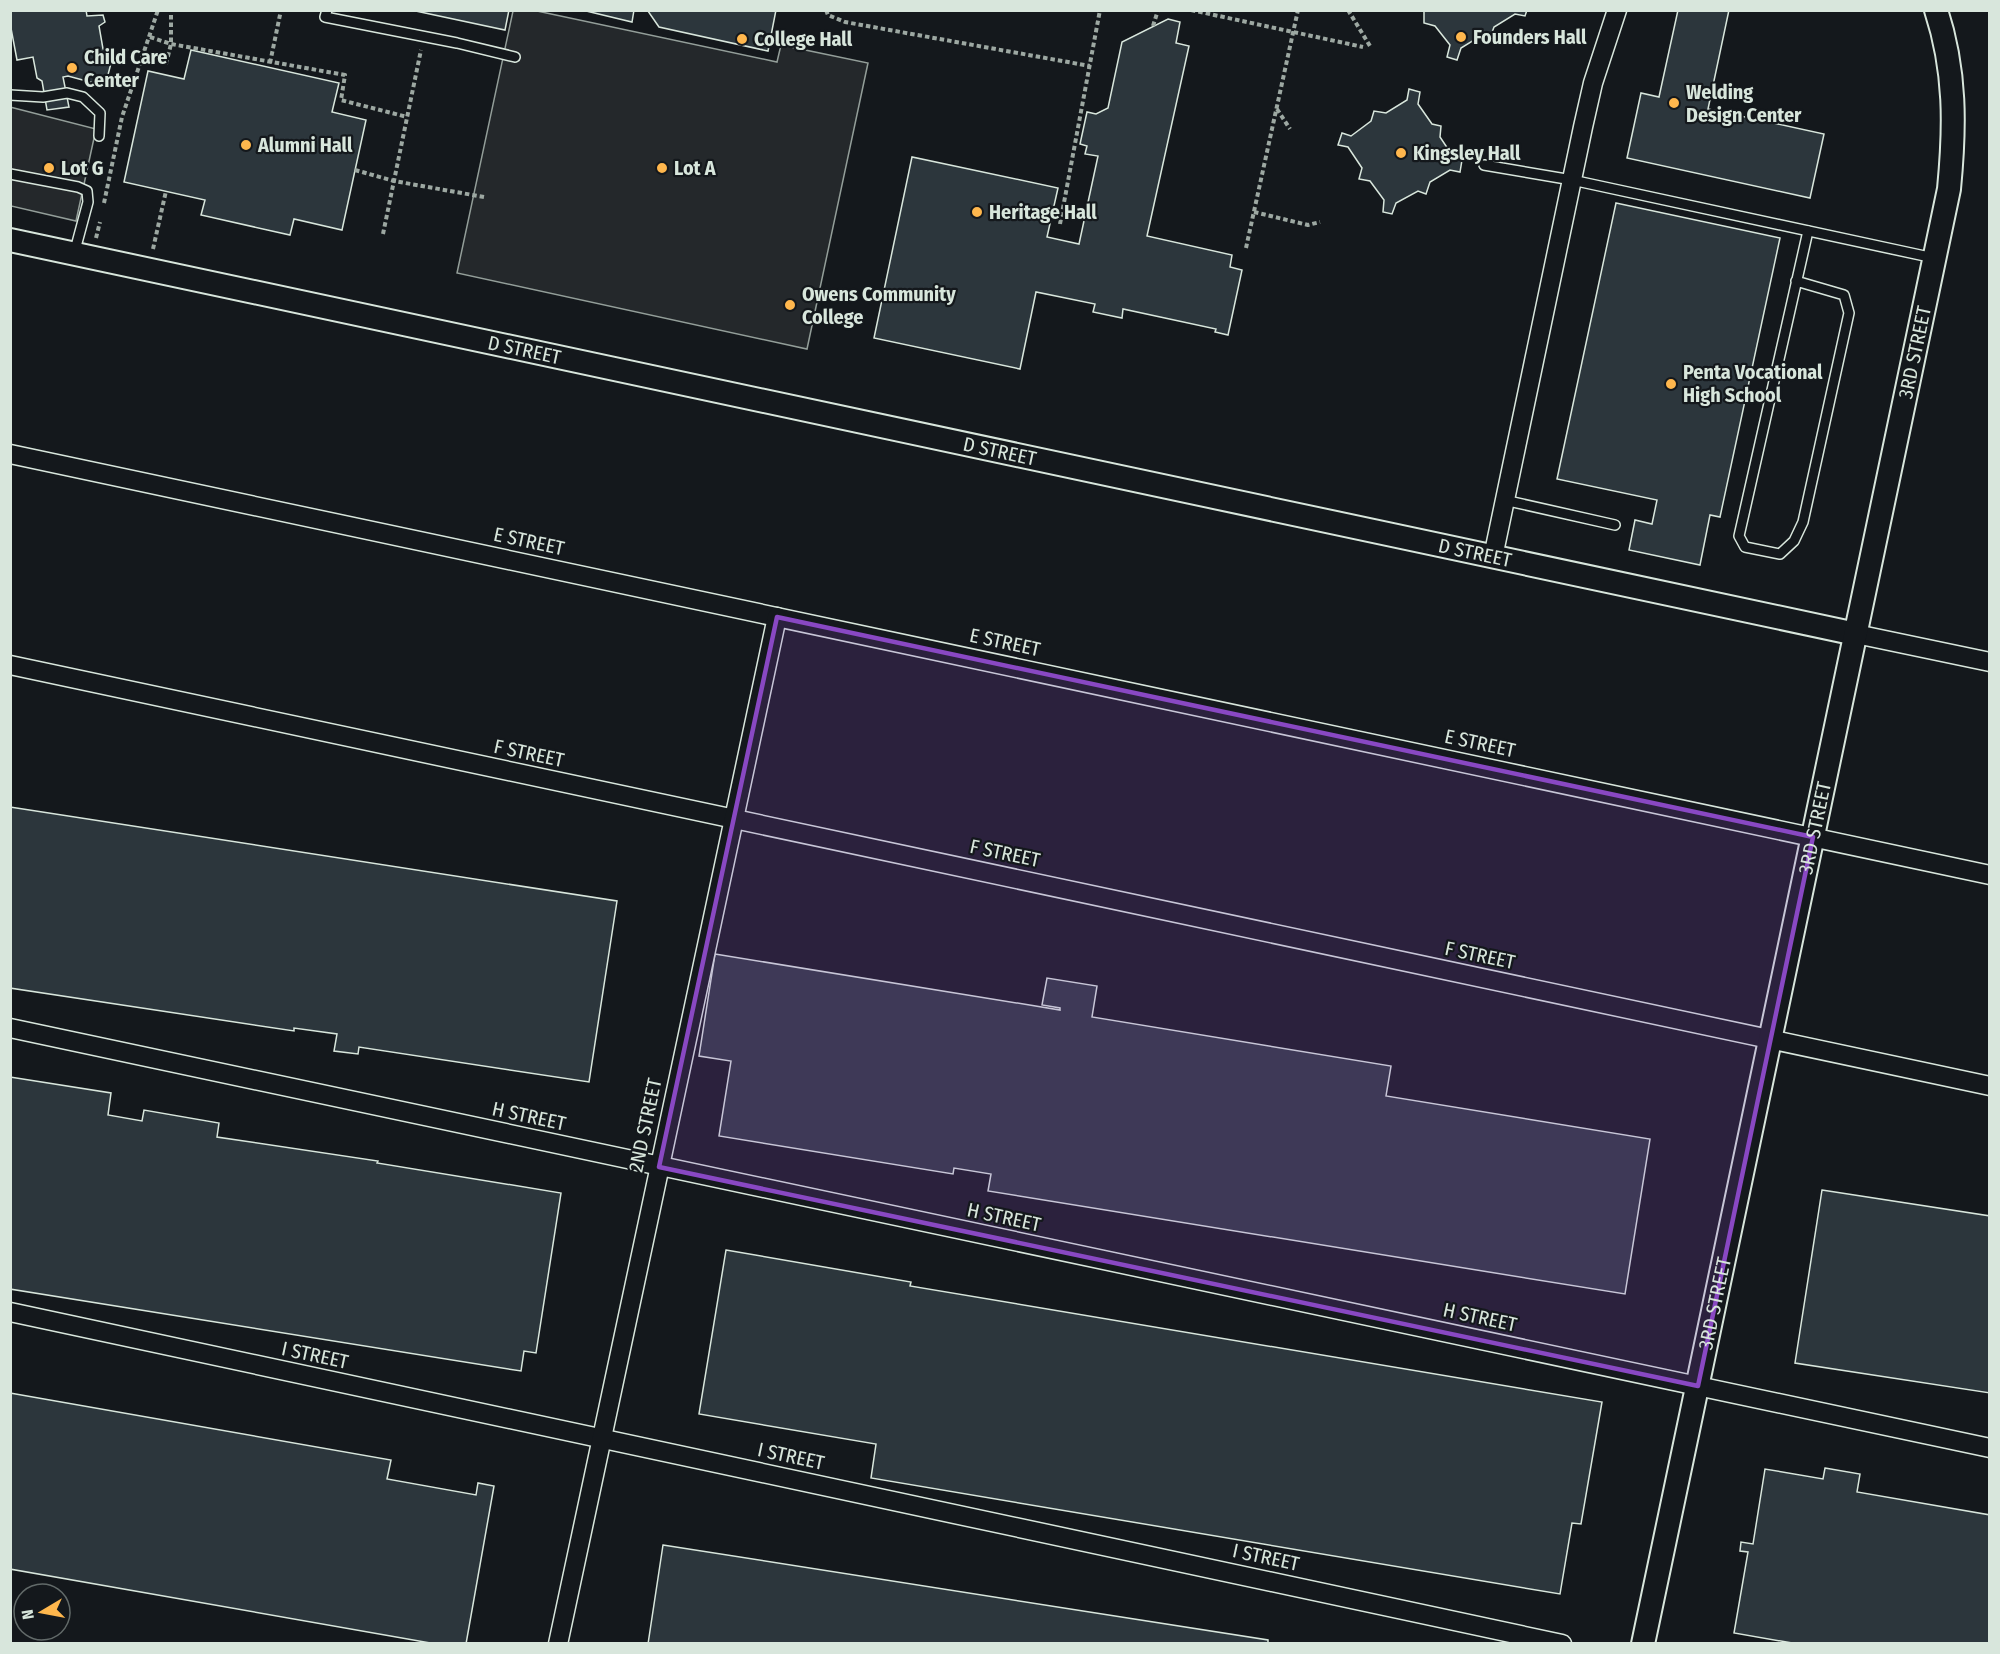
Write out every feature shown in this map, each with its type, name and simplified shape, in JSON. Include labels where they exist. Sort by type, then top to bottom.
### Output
[{"type":"street","points":[[1493,557],[1593,83],[1617,10]]},
{"type":"street","name":"3RD STREET","points":[[1643,1644],[1950,189],[1954,105],[1943,30],[1936,10]]},
{"type":"street","name":"D STREET","points":[[10,240],[1989,662]]},
{"type":"street","name":"E STREET","points":[[10,454],[1989,875]]},
{"type":"street","name":"2ND STREET","points":[[558,1644],[600,1438],[777,617]]},
{"type":"street","name":"F STREET","points":[[10,665],[1989,1086]]},
{"type":"street","name":"H STREET","points":[[10,1028],[1989,1448]]},
{"type":"street","name":"I STREET","points":[[10,1312],[1562,1644]]},
{"type":"lane","points":[[327,10],[325,17],[424,36],[515,57]]},
{"type":"lane","points":[[10,94],[43,97],[67,93],[83,97],[100,113],[99,136]]},
{"type":"lane","points":[[1484,165],[1572,180],[1935,258]]},
{"type":"lane","points":[[10,174],[78,187],[87,191],[83,256]]},
{"type":"lane","points":[[1796,282],[1844,295],[1849,313],[1803,522],[1794,541],[1780,554],[1745,547],[1739,536],[1796,282],[1808,231]]},
{"type":"lane","points":[[1504,500],[1615,525]]},
{"type":"path","points":[[83,256],[122,117],[158,10]]},
{"type":"path","points":[[166,64],[171,44],[171,10]]},
{"type":"path","points":[[270,63],[281,10]]},
{"type":"path","points":[[826,10],[828,15],[845,22],[1090,66]]},
{"type":"path","points":[[1060,224],[1100,10]]},
{"type":"path","points":[[1153,26],[1158,10]]},
{"type":"path","points":[[1191,10],[1363,47]]},
{"type":"path","points":[[1246,248],[1298,10]]},
{"type":"path","points":[[1348,10],[1370,46]]},
{"type":"path","points":[[383,234],[424,36]]},
{"type":"path","points":[[150,37],[171,44],[345,75],[341,100],[407,117]]},
{"type":"path","points":[[1277,109],[1290,129]]},
{"type":"path","points":[[355,170],[394,181],[484,197]]},
{"type":"path","points":[[148,269],[166,191]]},
{"type":"path","points":[[1254,212],[1308,225],[1320,222]]},
{"type":"highlighted area","points":[[777,617],[1813,837],[1698,1386],[659,1167]]},
{"type":"shaded area","name":"Lot A","points":[[513,11],[537,11],[777,62],[781,45],[868,63],[807,349],[457,273]]},
{"type":"shaded area","name":"Lot G","points":[[10,107],[96,129],[76,221],[11,206]]},
{"type":"building","name":"Child Care Center","points":[[10,10],[86,10],[87,16],[103,15],[105,22],[99,26],[103,49],[114,52],[105,86],[68,76],[63,77],[69,107],[47,110],[42,81],[37,78],[33,57],[17,60],[10,23]]},
{"type":"building","points":[[411,10],[509,10],[505,30]]},
{"type":"building","points":[[582,10],[634,10],[632,22]]},
{"type":"building","name":"College Hall","points":[[646,10],[776,10],[768,51],[659,27]]},
{"type":"building","name":"Founders Hall","points":[[1424,10],[1527,10],[1525,16],[1515,14],[1494,27],[1490,38],[1482,35],[1461,48],[1457,60],[1447,57],[1450,45],[1435,26],[1424,23]]},
{"type":"building","name":"Welding Design Center","points":[[1678,10],[1729,10],[1708,109],[1824,134],[1810,198],[1627,158],[1641,93],[1659,97]]},
{"type":"building","name":"Heritage Hall","points":[[1168,19],[1180,22],[1176,43],[1189,46],[1147,236],[1232,255],[1230,267],[1242,270],[1228,335],[1215,332],[1216,329],[1123,309],[1122,318],[1093,312],[1095,304],[1036,292],[1020,369],[874,338],[912,157],[1058,188],[1047,237],[1079,244],[1098,156],[1085,154],[1087,146],[1080,144],[1087,112],[1096,114],[1108,108],[1122,42]]},
{"type":"building","name":"Alumni Hall","points":[[191,50],[339,83],[332,112],[366,120],[342,230],[294,219],[290,235],[201,215],[205,200],[124,182],[148,71],[184,79]]},
{"type":"building","name":"Kingsley Hall","points":[[1409,89],[1420,92],[1418,104],[1432,124],[1441,126],[1440,137],[1454,158],[1462,160],[1460,172],[1450,170],[1430,182],[1426,194],[1418,191],[1396,203],[1392,214],[1383,212],[1384,200],[1370,181],[1359,179],[1362,168],[1348,147],[1338,145],[1342,133],[1351,136],[1371,121],[1374,111],[1386,113],[1407,100]]},
{"type":"building","points":[[1616,203],[1780,238],[1720,517],[1710,515],[1700,565],[1629,550],[1635,520],[1652,524],[1657,500],[1557,479]]},
{"type":"building","points":[[10,807],[617,901],[589,1082],[359,1047],[358,1054],[334,1051],[337,1034],[294,1028],[294,1031],[10,988]]},
{"type":"building","points":[[715,954],[1060,1010],[1060,1008],[1042,1005],[1047,978],[1097,986],[1092,1017],[1391,1066],[1386,1096],[1650,1139],[1625,1294],[988,1191],[991,1174],[954,1168],[953,1174],[719,1136],[731,1061],[699,1056]]},
{"type":"building","points":[[10,1077],[111,1093],[108,1115],[142,1121],[144,1110],[219,1123],[217,1137],[378,1161],[377,1163],[561,1193],[536,1353],[524,1351],[521,1371],[10,1289]]},
{"type":"building","points":[[1822,1190],[1990,1216],[1990,1393],[1795,1363]]},
{"type":"building","points":[[726,1250],[911,1282],[910,1286],[1602,1402],[1581,1524],[1572,1523],[1560,1594],[871,1478],[876,1444],[699,1414]]},
{"type":"building","points":[[10,1393],[391,1460],[387,1479],[476,1495],[478,1483],[494,1486],[466,1644],[436,1644],[10,1569]]},
{"type":"building","points":[[1825,1468],[1860,1474],[1857,1492],[1990,1515],[1990,1644],[1798,1644],[1734,1633],[1748,1552],[1740,1551],[1741,1542],[1753,1544],[1765,1469],[1823,1479]]},
{"type":"building","points":[[663,1545],[1268,1640],[1268,1644],[648,1644]]},
{"type":"place","name":"Founders Hall","points":[[1461,37]]},
{"type":"place","name":"College Hall","points":[[742,39]]},
{"type":"place","name":"Child Care Center","points":[[72,68]]},
{"type":"place","name":"Welding Design Center","points":[[1674,103]]},
{"type":"place","name":"Alumni Hall","points":[[246,145]]},
{"type":"place","name":"Kingsley Hall","points":[[1401,153]]},
{"type":"place","name":"Lot G","points":[[49,168]]},
{"type":"place","name":"Lot A","points":[[662,168]]},
{"type":"place","name":"Heritage Hall","points":[[977,212]]},
{"type":"place","name":"Owens Community College","points":[[790,305]]},
{"type":"place","name":"Penta Vocational High School","points":[[1671,384]]}]
